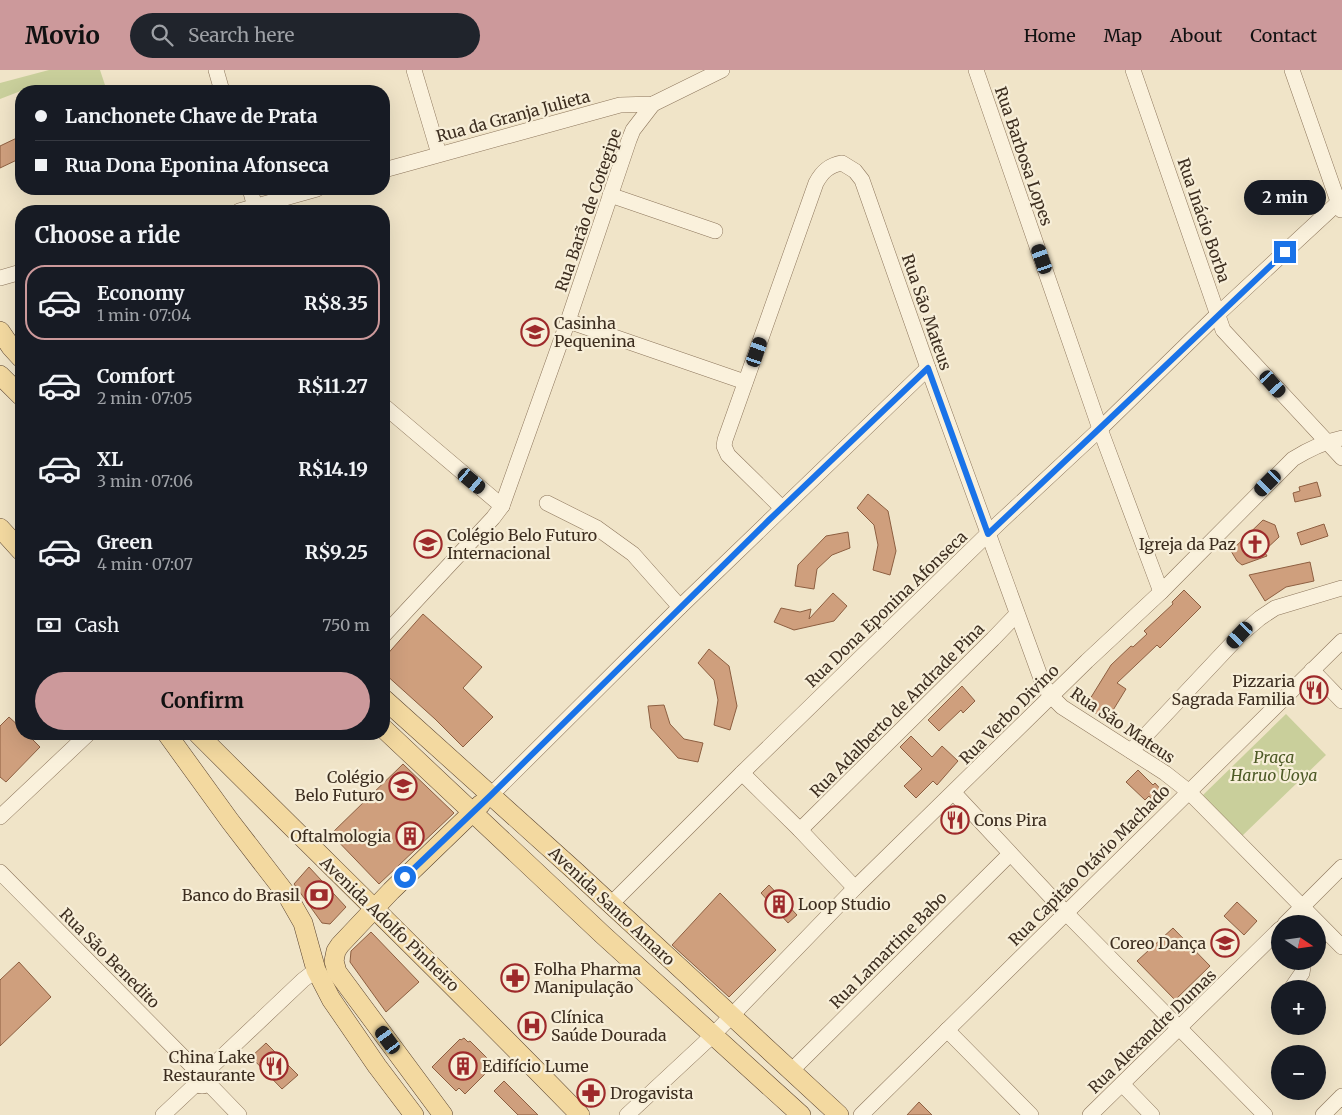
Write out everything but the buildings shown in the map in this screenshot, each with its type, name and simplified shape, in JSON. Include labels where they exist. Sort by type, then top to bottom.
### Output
[{"type":"main road","points":[[0,331],[15,352]]},
{"type":"main road","points":[[1,379],[15,391]]},
{"type":"main road","points":[[0,528],[15,544]]},
{"type":"main road","name":"Avenida Santo Amaro","points":[[390,704],[611,904],[839,1115]]},
{"type":"main road","name":"Avenida Santo Amaro","points":[[390,736],[801,1115]]},
{"type":"main road","points":[[171,740],[287,895],[303,923],[316,970],[321,981],[377,1066],[414,1115]]},
{"type":"main road","name":"Avenida Adolfo Pinheiro","points":[[204,740],[477,1009],[580,1115]]},
{"type":"main road","points":[[443,1115],[337,972],[335,956],[340,945],[374,909],[491,795]]},
{"type":"street","points":[[216,70],[220,85]]},
{"type":"street","points":[[414,70],[438,154]]},
{"type":"street","points":[[653,104],[697,77],[722,70]]},
{"type":"street","name":"Rua Barbosa Lopes","points":[[976,70],[1100,428],[1160,592]]},
{"type":"street","name":"Rua Inácio Borba","points":[[1133,70],[1223,330],[1342,458]]},
{"type":"street","points":[[1292,70],[1341,204]]},
{"type":"street","name":"Rua da Granja Julieta","points":[[390,168],[620,105],[653,104]]},
{"type":"street","name":"Rua Barão de Cotegipe","points":[[390,629],[502,506],[633,130],[653,104]]},
{"type":"street","name":"Rua São Mateus","points":[[782,508],[731,459],[725,451],[725,440],[816,183],[828,167],[842,163],[856,171],[862,180],[1016,614],[1043,684],[1062,707],[1131,751],[1188,791],[1342,947]]},
{"type":"street","points":[[262,205],[296,195]]},
{"type":"street","points":[[610,195],[715,230]]},
{"type":"street","name":"Rua Dona Eponina Afonseca","points":[[611,904],[742,773],[988,534],[1218,314],[1341,204]]},
{"type":"street","points":[[0,278],[15,274]]},
{"type":"street","points":[[568,321],[745,382]]},
{"type":"street","points":[[491,795],[680,607],[928,368]]},
{"type":"street","points":[[390,411],[502,506]]},
{"type":"street","name":"Rua Verbo Divino","points":[[627,1115],[713,1035],[855,888],[1160,592],[1293,459],[1310,448],[1342,438]]},
{"type":"street","points":[[547,503],[597,528],[633,554],[680,607]]},
{"type":"street","points":[[1131,751],[1240,635],[1260,618],[1275,608],[1342,588]]},
{"type":"street","name":"Rua Adalberto de Andrade Pina","points":[[800,830],[994,639],[1016,614]]},
{"type":"street","name":"Rua Capitão Otávio Machado","points":[[861,1115],[1342,641]]},
{"type":"street","points":[[1312,670],[1342,701]]},
{"type":"street","points":[[0,817],[82,740]]},
{"type":"street","points":[[742,773],[855,888]]},
{"type":"street","points":[[954,793],[1066,913],[1266,1115]]},
{"type":"street","name":"Rua Lamartine Babo","points":[[792,1070],[1010,854]]},
{"type":"street","points":[[1294,915],[1342,867]]},
{"type":"street","name":"Rua São Benedito","points":[[0,872],[202,1069]]},
{"type":"street","name":"Rua Alexandre Dumas","points":[[1090,1115],[1271,942]]},
{"type":"street","points":[[163,1115],[212,1077],[202,1069],[316,970]]},
{"type":"street","points":[[946,1030],[1031,1115]]},
{"type":"street","points":[[202,1084],[239,1115]]},
{"type":"street","points":[[1122,1084],[1152,1115]]},
{"type":"street","points":[[1323,1115],[1342,1096]]},
{"type":"green space","points":[[49,70],[100,70],[105,85],[15,85],[15,93],[0,99],[0,83]]},
{"type":"green space","name":"Praça Haruo Uoya","points":[[1286,714],[1326,755],[1242,836],[1203,795]]},
{"type":"place","name":"Casinha Pequenina","points":[[535,332]]},
{"type":"place","name":"Colégio Belo Futuro Internacional","points":[[428,544]]},
{"type":"place","name":"Igreja da Paz","points":[[1255,544]]},
{"type":"place","name":"Pizzaria Sagrada Familia","points":[[1314,690]]},
{"type":"place","name":"Colégio Belo Futuro","points":[[403,786]]},
{"type":"place","name":"Cons Pira","points":[[955,820]]},
{"type":"place","name":"Oftalmologia","points":[[410,836]]},
{"type":"place","name":"Banco do Brasil","points":[[319,895]]},
{"type":"place","name":"Loop Studio","points":[[779,904]]},
{"type":"place","name":"Coreo Dança","points":[[1225,943]]},
{"type":"place","name":"Folha Pharma Manipulação","points":[[515,978]]},
{"type":"place","name":"Clínica Saúde Dourada","points":[[532,1026]]},
{"type":"place","name":"China Lake Restaurante","points":[[274,1066]]},
{"type":"place","name":"Edifício Lume","points":[[463,1066]]},
{"type":"place","name":"Drogavista","points":[[591,1093]]},
{"type":"route","points":[[405,877],[491,795],[769,520],[928,368],[988,534],[1285,252]]}]
